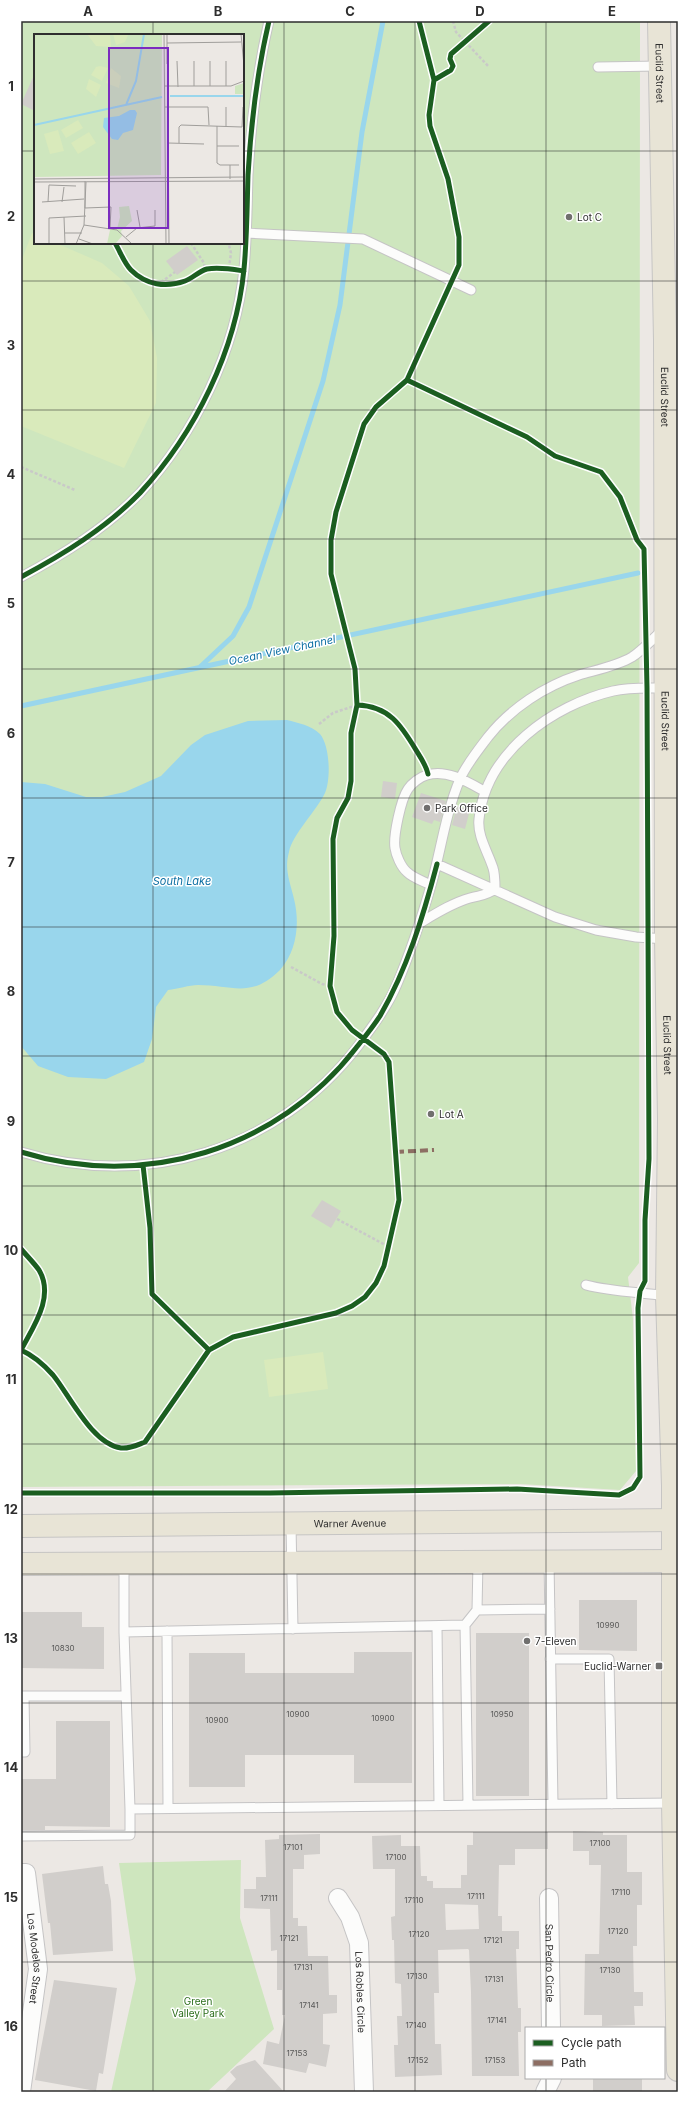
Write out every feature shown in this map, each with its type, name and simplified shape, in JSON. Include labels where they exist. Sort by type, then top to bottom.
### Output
[{"type":"main road","name":"Euclid Street","points":[[659,21],[665,340],[671,447],[665,628],[671,688],[666,939],[673,1119],[672,1296],[676,1561],[678,2070]]},
{"type":"main road","name":"Warner Avenue","points":[[21,1526],[675,1521]]},
{"type":"main road","points":[[21,1564],[676,1561]]},
{"type":"street","name":"Los Modelos Street","points":[[21,2092],[38,1969],[24,1873]]},
{"type":"street","name":"Los Robles Circle","points":[[338,1898],[350,1917],[359,1943],[364,2092]]},
{"type":"street","name":"San Pedro Circle","points":[[549,1898],[551,2027]]},
{"type":"street","points":[[545,2092],[552,2079]]},
{"type":"lane","points":[[21,577],[70,550],[93,533],[139,494],[182,440],[204,401],[224,356],[236,311],[244,271],[252,128],[261,57],[269,21]]},
{"type":"lane","points":[[598,67],[659,66]]},
{"type":"lane","points":[[246,232],[363,239],[471,290]]},
{"type":"lane","points":[[21,1152],[39,1158],[82,1166],[127,1167],[202,1155],[245,1138],[302,1103],[345,1063],[379,1018],[397,986],[420,924],[461,778],[489,736],[515,710],[542,691],[576,676],[632,657],[665,628]]},
{"type":"lane","points":[[495,889],[493,869],[485,850],[479,820],[484,792],[515,745],[542,721],[578,701],[615,690],[671,688]]},
{"type":"lane","points":[[431,885],[406,872],[399,860],[395,848],[401,802],[408,787],[417,779],[428,774],[449,775],[461,778],[484,792]]},
{"type":"lane","points":[[436,864],[555,917],[596,930],[636,938],[666,939]]},
{"type":"lane","points":[[420,924],[446,908],[470,898],[487,895],[495,889]]},
{"type":"lane","points":[[586,1285],[608,1291],[640,1291],[672,1296]]},
{"type":"lane","points":[[291,1525],[293,1629]]},
{"type":"lane","points":[[468,1805],[465,1625],[477,1610],[478,1562]]},
{"type":"lane","points":[[549,1562],[552,1804]]},
{"type":"lane","points":[[21,1836],[130,1835],[124,1632],[124,1564]]},
{"type":"lane","points":[[477,1610],[550,1609]]},
{"type":"lane","points":[[124,1632],[465,1625]]},
{"type":"lane","points":[[437,1626],[439,1805]]},
{"type":"lane","points":[[167,1631],[168,1808]]},
{"type":"lane","points":[[550,1659],[609,1659],[612,1804]]},
{"type":"lane","points":[[21,1752],[25,1752],[22,1696],[126,1696]]},
{"type":"lane","points":[[130,1809],[676,1803]]},
{"type":"path","points":[[453,21],[456,32],[464,42],[489,66]]},
{"type":"path","points":[[460,46],[469,38]]},
{"type":"path","points":[[191,244],[208,269],[199,273]]},
{"type":"path","points":[[228,244],[230,245],[231,253],[228,268]]},
{"type":"path","points":[[221,267],[244,271]]},
{"type":"path","points":[[157,285],[175,272]]},
{"type":"path","points":[[150,282],[157,285],[170,285]]},
{"type":"path","points":[[21,467],[75,490]]},
{"type":"path","points":[[356,711],[357,702]]},
{"type":"path","points":[[319,724],[333,713],[357,702],[364,705]]},
{"type":"path","points":[[291,967],[330,989]]},
{"type":"path","points":[[330,979],[330,989]]},
{"type":"path","points":[[337,1219],[389,1247]]},
{"type":"path","points":[[387,1253],[390,1240]]},
{"type":"green space","points":[[21,21],[640,21],[639,1263],[628,1277],[633,1319],[636,1471],[620,1490],[520,1484],[21,1487]]},
{"type":"green space","points":[[32,233],[34,234],[34,244],[58,244],[102,263],[129,286],[150,321],[157,358],[156,403],[124,468],[21,426],[21,262]]},
{"type":"green space","points":[[323,1352],[328,1389],[269,1397],[264,1360]]},
{"type":"green space","name":"Green Valley Park","points":[[241,1860],[240,1918],[274,2029],[207,2092],[111,2092],[136,1979],[119,1863]]},
{"type":"water","name":"South Lake","points":[[287,720],[309,726],[320,734],[328,754],[329,771],[325,793],[295,838],[289,852],[287,870],[296,908],[297,927],[293,946],[286,962],[270,979],[260,985],[231,988],[198,985],[168,990],[156,1007],[152,1039],[144,1062],[106,1079],[68,1077],[38,1066],[21,1046],[21,782],[45,784],[86,797],[102,797],[125,792],[161,776],[191,745],[205,735],[248,721]]},
{"type":"building","points":[[34,75],[34,110],[21,104]]},
{"type":"building","points":[[187,246],[198,260],[177,275],[166,261]]},
{"type":"building","points":[[383,781],[397,783],[395,799],[381,797]]},
{"type":"building","name":"Park Office","points":[[421,793],[446,801],[440,822],[434,820],[432,824],[412,817]]},
{"type":"building","points":[[457,806],[470,810],[465,829],[452,825]]},
{"type":"building","points":[[322,1200],[341,1211],[331,1228],[311,1216]]},
{"type":"building","points":[[579,1600],[637,1600],[637,1651],[579,1650]]},
{"type":"building","points":[[21,1612],[82,1612],[82,1627],[104,1627],[104,1669],[21,1668]]},
{"type":"building","points":[[476,1633],[529,1633],[529,1796],[476,1796]]},
{"type":"building","points":[[354,1652],[412,1652],[412,1783],[354,1783],[354,1755],[245,1755],[245,1787],[189,1787],[189,1653],[245,1653],[245,1673],[354,1673]]},
{"type":"building","points":[[56,1721],[110,1721],[110,1827],[45,1826],[45,1830],[21,1830],[21,1779],[56,1779]]},
{"type":"building","points":[[573,1831],[603,1832],[603,1835],[627,1835],[627,1872],[642,1872],[642,1905],[637,1905],[637,1946],[633,1946],[634,1992],[643,1992],[643,2006],[634,2006],[635,2025],[602,2026],[602,2015],[584,2015],[585,1954],[599,1954],[601,1865],[589,1865],[589,1851],[573,1851]]},
{"type":"building","points":[[473,1832],[548,1832],[548,1849],[515,1849],[515,1865],[499,1865],[498,1916],[502,1916],[502,1931],[519,1931],[519,1949],[516,1949],[518,2008],[521,2008],[521,2032],[518,2032],[519,2076],[472,2076],[471,1992],[468,1949],[438,1950],[439,1993],[434,1993],[435,2044],[441,2044],[442,2075],[395,2077],[394,2045],[398,2045],[397,2016],[402,2016],[401,1984],[395,1983],[394,1940],[392,1940],[391,1917],[395,1916],[395,1869],[373,1869],[372,1836],[401,1835],[401,1846],[420,1846],[421,1876],[427,1876],[427,1881],[433,1881],[433,1888],[461,1888],[461,1875],[467,1875],[467,1845],[473,1845]],"holes":[[[445,1904],[478,1905],[479,1929],[446,1930]]]},
{"type":"building","points":[[320,1834],[320,1854],[304,1855],[304,1869],[293,1869],[293,1918],[298,1918],[298,1926],[307,1926],[308,1956],[328,1956],[329,1995],[337,1995],[337,2013],[323,2014],[323,2044],[330,2045],[326,2067],[309,2063],[306,2073],[263,2064],[267,2041],[279,2044],[285,2015],[282,2015],[282,1990],[277,1990],[277,1950],[271,1951],[270,1909],[244,1908],[244,1889],[256,1889],[256,1877],[266,1877],[265,1840],[279,1839],[279,1835]]},
{"type":"building","points":[[103,1866],[105,1884],[108,1884],[111,1901],[113,1951],[53,1955],[50,1923],[48,1923],[42,1874]]},
{"type":"building","points":[[54,1980],[117,1988],[103,2074],[99,2073],[96,2091],[35,2080]]},
{"type":"building","points":[[255,2060],[284,2092],[224,2092],[236,2079],[230,2072],[237,2066]]},
{"type":"building","points":[[593,2079],[642,2079],[642,2092],[593,2092]]},
{"type":"waterway","points":[[200,667],[233,636],[249,607],[323,381],[340,305],[362,132],[383,21]]},
{"type":"waterway","name":"Ocean View Channel","points":[[21,706],[638,573]]},
{"type":"marked path","points":[[396,1152],[434,1150]]},
{"type":"cycle path","points":[[21,577],[84,540],[127,506],[160,470],[195,417],[210,389],[232,330],[244,269],[251,136],[258,78],[269,21]]},
{"type":"cycle path","points":[[21,1249],[39,1270],[45,1291],[44,1301],[36,1322],[21,1350],[38,1361],[53,1375],[91,1429],[110,1445],[121,1448],[130,1447],[145,1442],[209,1350],[233,1337],[336,1313],[352,1306],[365,1297],[376,1283],[384,1266],[399,1200],[389,1062],[384,1054],[352,1030],[337,1012],[330,986],[334,936],[333,839],[337,818],[348,798],[351,781],[351,733],[357,705],[355,669],[331,574],[331,540],[336,512],[364,424],[376,407],[407,380],[459,265],[459,237],[448,179],[430,126],[429,115],[434,80],[419,21]]},
{"type":"cycle path","points":[[434,80],[451,70],[453,66],[450,59],[451,54],[489,21]]},
{"type":"cycle path","points":[[116,244],[131,270],[143,279],[156,284],[164,285],[178,283],[188,280],[201,271],[212,268],[244,271]]},
{"type":"cycle path","points":[[21,1493],[270,1493],[517,1489],[619,1495],[633,1488],[640,1477],[638,1308],[640,1291],[645,1281],[645,1220],[649,1159],[647,688],[644,549],[637,540],[620,497],[601,472],[555,456],[527,437],[407,380]]},
{"type":"cycle path","points":[[357,705],[378,709],[393,718],[405,733],[423,762],[428,774]]},
{"type":"cycle path","points":[[21,1152],[67,1163],[114,1166],[160,1163],[205,1152],[248,1136],[288,1113],[324,1083],[356,1048],[380,1016],[390,998],[406,961],[426,904],[437,864]]},
{"type":"cycle path","points":[[143,1165],[150,1228],[152,1294],[209,1350]]},
{"type":"place","name":"Lot C","points":[[569,217]]},
{"type":"place","name":"Park Office","points":[[427,808]]},
{"type":"place","name":"Lot A","points":[[431,1114]]},
{"type":"place","name":"7-Eleven","points":[[527,1641]]},
{"type":"place","name":"Euclid-Warner","points":[[659,1666]]}]
